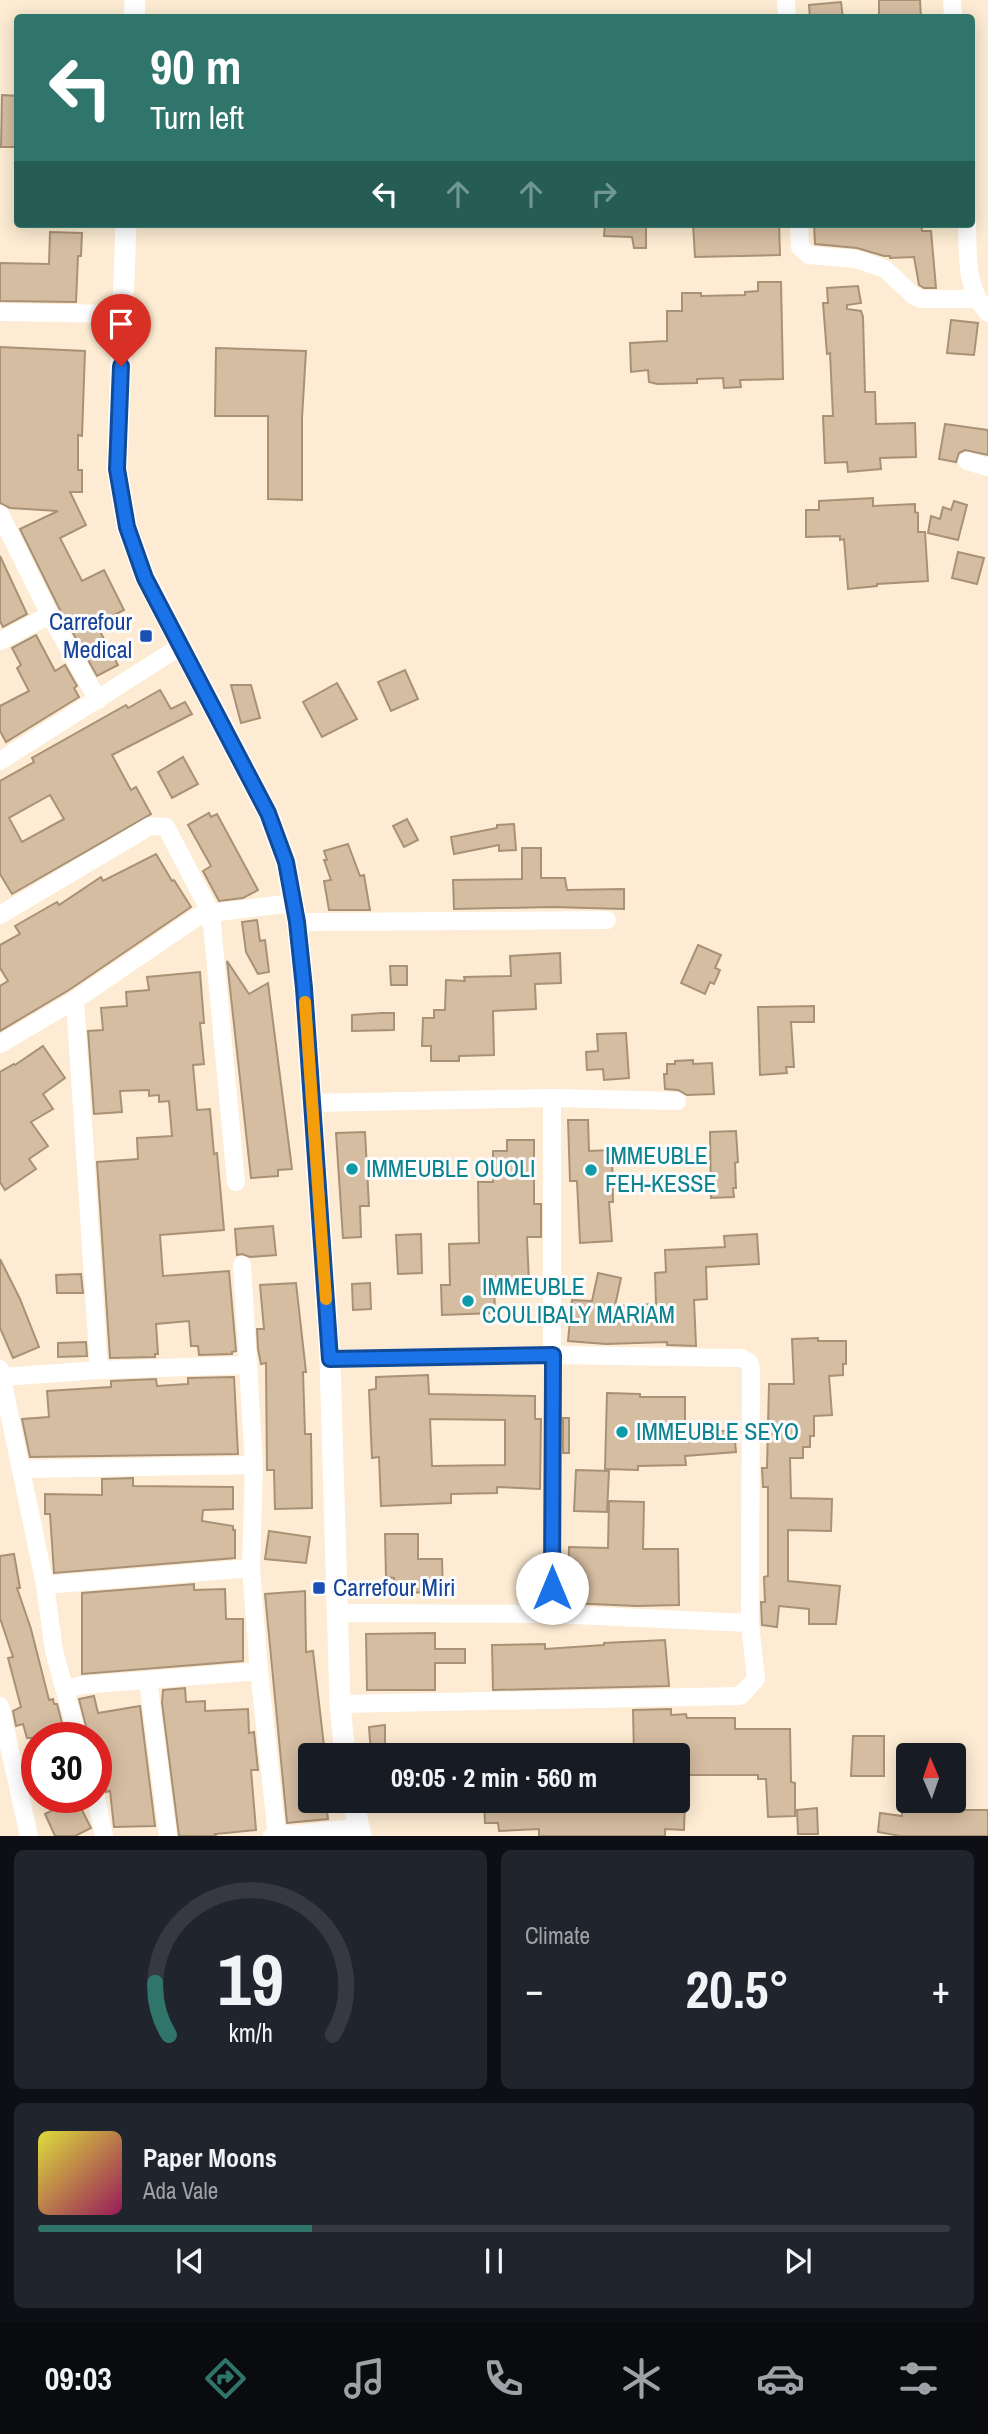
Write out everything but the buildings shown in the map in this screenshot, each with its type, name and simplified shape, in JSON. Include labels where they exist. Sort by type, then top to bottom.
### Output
[{"type":"street","points":[[126,228],[117,469],[125,515],[145,578],[268,813],[286,862],[295,912],[304,988],[330,1359],[340,1704],[344,1743]]},
{"type":"street","points":[[799,228],[800,247],[809,255],[856,259],[885,269],[914,296],[922,299],[976,299]]},
{"type":"street","points":[[967,228],[969,280],[976,299],[988,313]]},
{"type":"street","points":[[0,312],[123,314]]},
{"type":"street","points":[[967,461],[988,467]]},
{"type":"street","points":[[0,514],[50,615],[98,701]]},
{"type":"street","points":[[0,641],[50,615]]},
{"type":"street","points":[[0,761],[181,646]]},
{"type":"street","points":[[0,915],[150,826],[166,827],[211,913],[236,1182]]},
{"type":"street","points":[[0,1044],[75,1000],[197,917],[211,913],[295,912],[607,920]]},
{"type":"street","points":[[75,1000],[99,1370]]},
{"type":"street","points":[[312,1103],[552,1098],[677,1101]]},
{"type":"street","points":[[552,1098],[552,1614]]},
{"type":"street","points":[[242,1265],[254,1465],[251,1568],[275,1835],[360,1832],[356,1813]]},
{"type":"street","points":[[330,1359],[553,1355],[741,1358],[749,1362],[751,1369],[750,1623],[755,1679],[740,1696],[340,1704]]},
{"type":"street","points":[[73,1722],[54,1651],[45,1585],[1,1373],[247,1365]]},
{"type":"street","points":[[22,1469],[254,1465]]},
{"type":"street","points":[[45,1585],[251,1568]]},
{"type":"street","points":[[337,1613],[552,1614],[750,1623]]},
{"type":"street","points":[[64,1689],[83,1685],[259,1671]]},
{"type":"street","points":[[148,1680],[168,1836]]},
{"type":"street","points":[[0,1706],[29,1836]]},
{"type":"street","points":[[99,1813],[104,1836]]},
{"type":"slow traffic","points":[[305,1002],[326,1299]]},
{"type":"place","name":"Carrefour Medical","points":[[146,636]]},
{"type":"place","name":"IMMEUBLE OUOLI","points":[[352,1169]]},
{"type":"place","name":"IMMEUBLE FEH-KESSE","points":[[591,1170]]},
{"type":"place","name":"IMMEUBLE COULIBALY MARIAM","points":[[468,1301]]},
{"type":"place","name":"IMMEUBLE SEYO","points":[[622,1432]]},
{"type":"place","name":"Carrefour Miri","points":[[319,1588]]},
{"type":"route","points":[[121,366],[117,469],[127,527],[145,578],[268,813],[286,862],[297,922],[304,988],[330,1359],[553,1355],[552,1588]]}]
